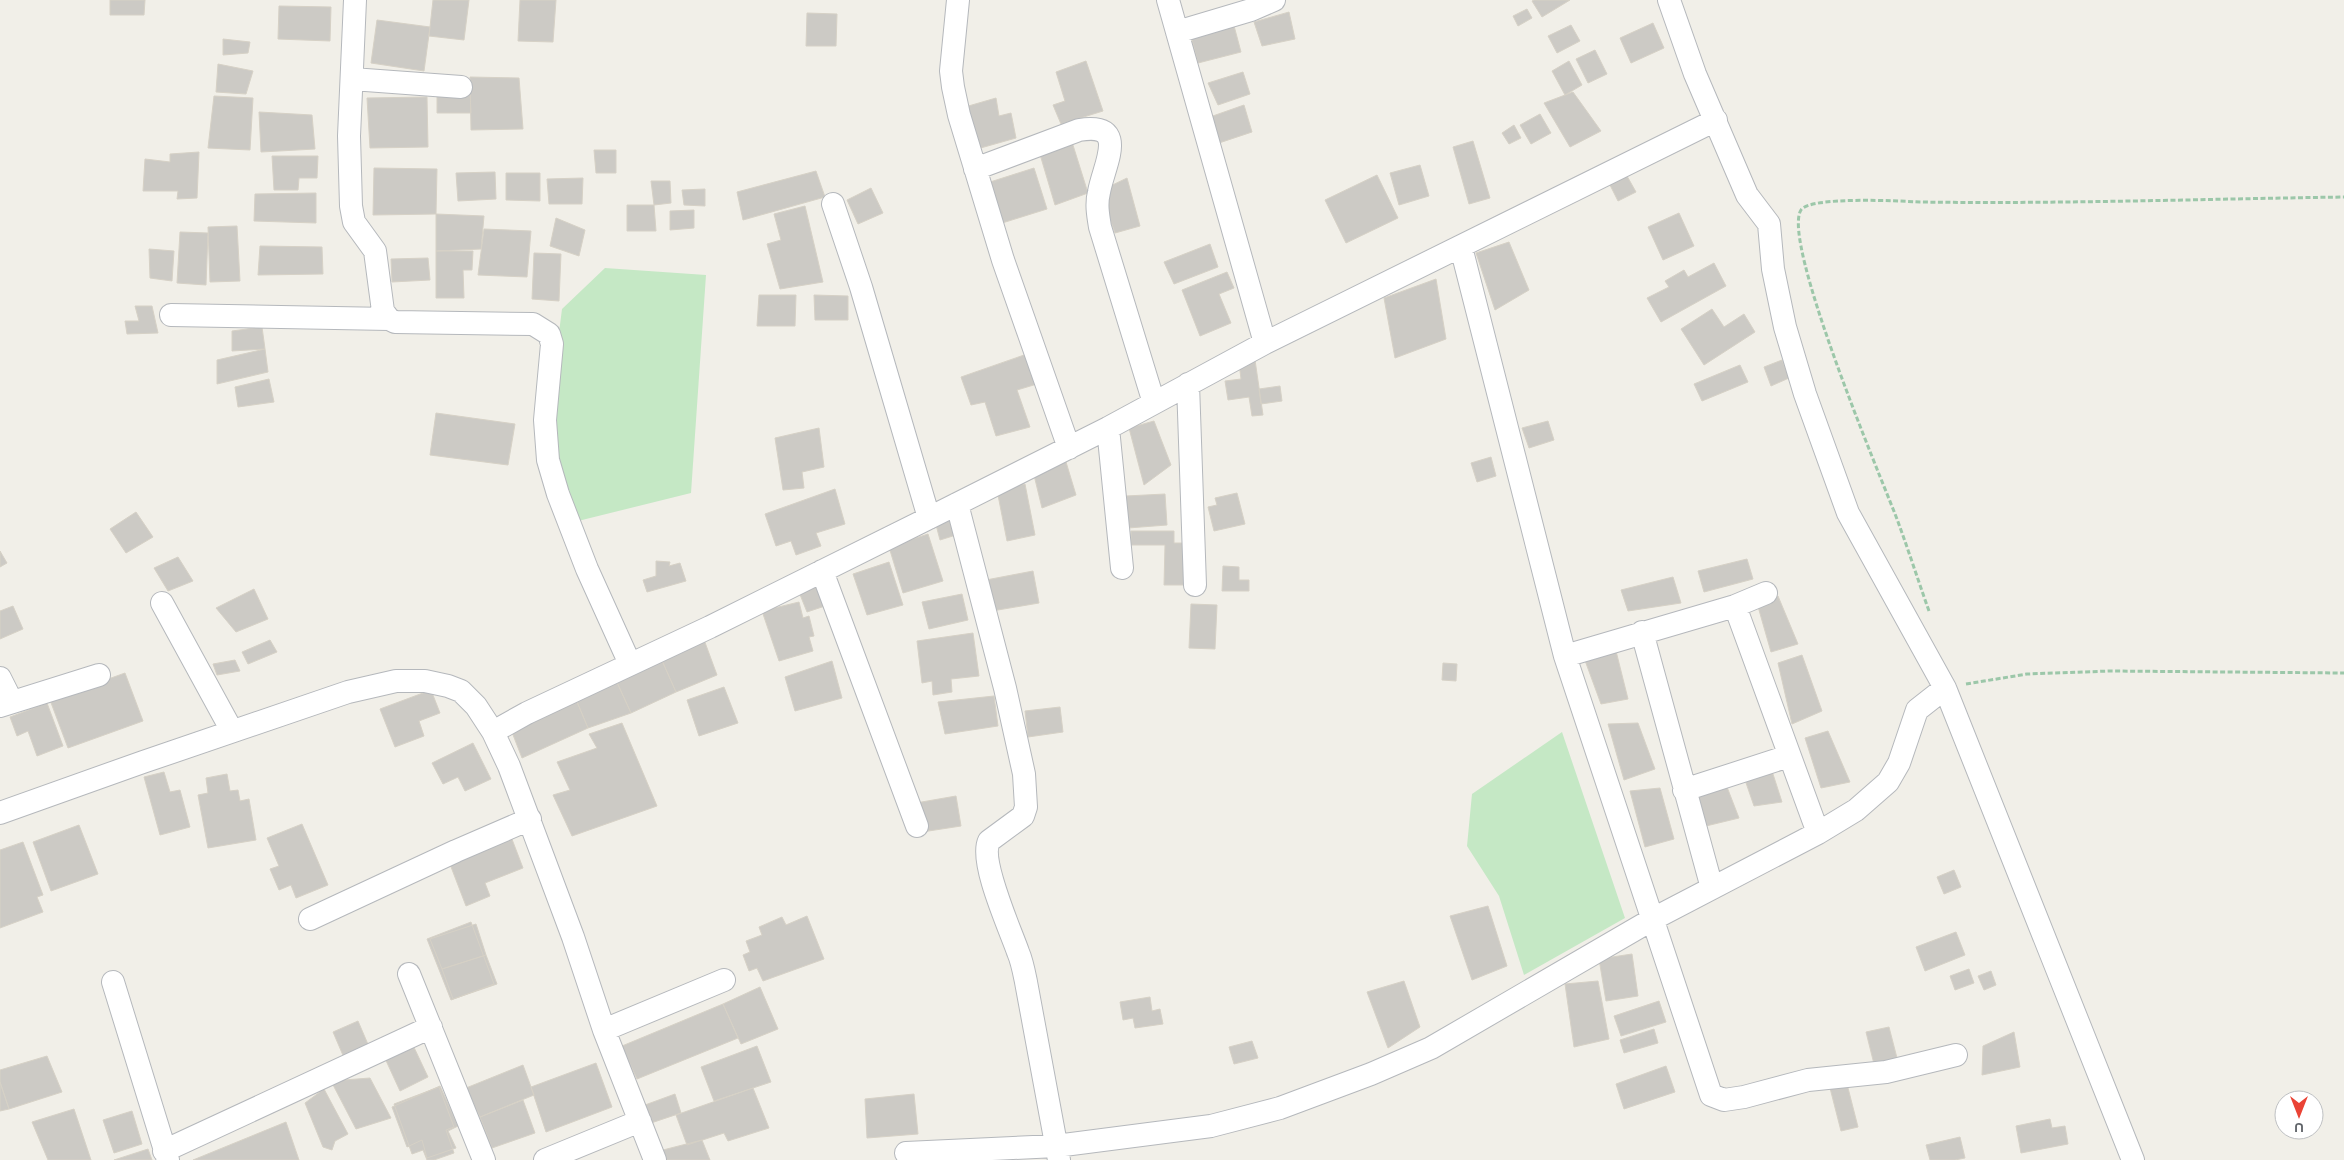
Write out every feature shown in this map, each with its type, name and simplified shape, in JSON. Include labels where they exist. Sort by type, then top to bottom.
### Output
[{"type":"street","points":[[355,0],[349,136],[351,206],[354,222],[375,251],[381,305],[389,319]]},
{"type":"street","points":[[958,0],[952,55],[952,87],[1006,269],[1069,448]]},
{"type":"street","points":[[1168,0],[1265,343]]},
{"type":"street","points":[[1177,32],[1251,10],[1274,0]]},
{"type":"street","points":[[1669,0],[1695,74],[1747,196],[1769,224],[1773,269],[1785,327],[1805,394],[1848,513],[1945,688],[2133,1160]]},
{"type":"street","points":[[352,79],[461,87]]},
{"type":"street","points":[[493,732],[527,713],[710,627],[1069,448],[1265,343],[1716,120]]},
{"type":"street","points":[[975,169],[1079,130],[1094,128],[1106,133],[1110,150],[1098,196],[1100,227],[1154,403]]},
{"type":"street","points":[[833,204],[861,287],[929,518]]},
{"type":"street","points":[[1461,247],[1565,656],[1653,919],[1707,1089],[1716,1098],[1744,1097],[1808,1080],[1886,1072],[1956,1055]]},
{"type":"street","points":[[171,315],[389,319],[403,323],[533,324],[549,334],[552,344],[545,420],[548,460],[558,494],[587,570],[630,664]]},
{"type":"street","points":[[1188,384],[1195,585]]},
{"type":"street","points":[[1108,428],[1122,568]]},
{"type":"street","points":[[957,504],[998,659],[1024,774],[1026,807],[1023,816],[989,841],[986,852],[990,876],[1019,955],[1026,982],[1058,1153]]},
{"type":"street","points":[[822,571],[916,826]]},
{"type":"street","points":[[1565,656],[1735,606],[1766,594]]},
{"type":"street","points":[[162,603],[232,731]]},
{"type":"street","points":[[1735,606],[1818,833]]},
{"type":"street","points":[[1642,632],[1712,888]]},
{"type":"street","points":[[0,678],[6,704],[99,675]]},
{"type":"street","points":[[0,814],[232,731],[348,692],[396,681],[425,682],[448,686],[461,691],[476,706],[493,732],[509,766],[530,819],[604,1030],[655,1160]]},
{"type":"street","points":[[906,1153],[1058,1153],[1211,1126],[1280,1108],[1371,1074],[1431,1048],[1653,919],[1818,833],[1856,810],[1888,782],[1899,763],[1917,710],[1945,688]]},
{"type":"street","points":[[1684,790],[1789,756]]},
{"type":"street","points":[[310,919],[530,819]]},
{"type":"street","points":[[409,974],[484,1160]]},
{"type":"street","points":[[604,1030],[724,980]]},
{"type":"street","points":[[113,982],[166,1155],[431,1027]]},
{"type":"street","points":[[545,1160],[640,1121]]},
{"type":"path","points":[[1929,612],[1897,520],[1859,426],[1822,320],[1800,244],[1797,225],[1801,209],[1806,205],[1832,201],[1988,203],[2344,197]]},
{"type":"path","points":[[1945,688],[1988,679],[2036,673],[2110,671],[2344,673]]},
{"type":"green space","points":[[605,268],[706,275],[691,493],[574,522],[556,454],[551,396],[562,309]]},
{"type":"green space","points":[[1562,732],[1625,918],[1524,975],[1499,896],[1467,846],[1472,794]]},
{"type":"building","points":[[110,0],[145,0],[144,15],[110,15]]},
{"type":"building","points":[[433,0],[469,0],[464,40],[429,36]]},
{"type":"building","points":[[520,0],[556,0],[553,42],[518,41]]},
{"type":"building","points":[[1570,0],[1542,17],[1532,1]]},
{"type":"building","points":[[279,6],[331,7],[330,41],[278,39]]},
{"type":"building","points":[[1527,9],[1532,18],[1518,26],[1513,16]]},
{"type":"building","points":[[1289,12],[1295,39],[1262,46],[1254,22]]},
{"type":"building","points":[[807,13],[837,14],[836,46],[806,46]]},
{"type":"building","points":[[377,20],[430,27],[424,71],[371,63]]},
{"type":"building","points":[[1233,22],[1241,52],[1198,63],[1190,32]]},
{"type":"building","points":[[1653,23],[1664,48],[1631,63],[1620,38]]},
{"type":"building","points":[[1571,25],[1580,41],[1557,53],[1548,36]]},
{"type":"building","points":[[223,39],[250,42],[248,53],[223,55]]},
{"type":"building","points":[[1595,50],[1607,74],[1588,83],[1576,59]]},
{"type":"building","points":[[1086,61],[1103,111],[1061,124],[1053,105],[1065,101],[1056,72]]},
{"type":"building","points":[[1569,61],[1582,85],[1565,95],[1552,71]]},
{"type":"building","points":[[218,64],[253,71],[246,94],[216,92]]},
{"type":"building","points":[[1243,72],[1250,94],[1218,105],[1208,83]]},
{"type":"building","points":[[470,77],[519,78],[523,129],[471,130]]},
{"type":"building","points":[[437,90],[470,90],[471,113],[437,113]]},
{"type":"building","points":[[1573,92],[1601,131],[1570,147],[1544,103]]},
{"type":"building","points":[[214,96],[253,98],[250,150],[208,148]]},
{"type":"building","points":[[427,97],[428,147],[370,148],[367,98]]},
{"type":"building","points":[[996,98],[999,116],[1011,113],[1016,138],[977,149],[965,107]]},
{"type":"building","points":[[1244,105],[1252,132],[1219,143],[1210,117]]},
{"type":"building","points":[[259,112],[312,115],[315,149],[261,152]]},
{"type":"building","points":[[1540,114],[1551,133],[1531,144],[1520,125]]},
{"type":"building","points":[[1514,125],[1521,138],[1509,144],[1502,133]]},
{"type":"building","points":[[1473,141],[1490,198],[1469,204],[1453,147]]},
{"type":"building","points":[[1072,142],[1088,193],[1055,205],[1039,151]]},
{"type":"building","points":[[594,150],[616,150],[616,173],[596,173]]},
{"type":"building","points":[[199,152],[197,198],[177,199],[178,191],[143,191],[145,159],[170,162],[170,154]]},
{"type":"building","points":[[272,156],[318,156],[317,178],[299,178],[298,190],[274,190]]},
{"type":"building","points":[[1420,165],[1429,196],[1399,205],[1390,173]]},
{"type":"building","points":[[374,168],[437,169],[436,214],[373,215]]},
{"type":"building","points":[[1034,168],[1047,209],[999,224],[987,183]]},
{"type":"building","points":[[816,171],[825,197],[743,220],[737,192]]},
{"type":"building","points":[[495,172],[496,199],[458,201],[456,173]]},
{"type":"building","points":[[506,173],[540,173],[540,201],[506,200]]},
{"type":"building","points":[[1377,175],[1398,218],[1346,243],[1325,200]]},
{"type":"building","points":[[1627,176],[1636,192],[1618,201],[1610,185]]},
{"type":"building","points":[[583,178],[582,204],[549,204],[547,179]]},
{"type":"building","points":[[1127,178],[1140,226],[1115,233],[1100,191]]},
{"type":"building","points":[[651,181],[670,181],[671,203],[654,205]]},
{"type":"building","points":[[871,188],[883,213],[858,224],[847,200]]},
{"type":"building","points":[[705,189],[705,206],[684,205],[682,190]]},
{"type":"building","points":[[316,193],[316,223],[254,221],[255,194]]},
{"type":"building","points":[[627,205],[654,205],[656,231],[627,231]]},
{"type":"building","points":[[805,206],[823,282],[780,289],[767,244],[781,240],[774,214]]},
{"type":"building","points":[[694,210],[694,228],[670,230],[670,211]]},
{"type":"building","points":[[1679,213],[1694,246],[1663,260],[1648,227]]},
{"type":"building","points":[[436,214],[484,216],[481,249],[436,251]]},
{"type":"building","points":[[556,218],[585,230],[579,256],[550,246]]},
{"type":"building","points":[[237,226],[240,281],[210,282],[208,227]]},
{"type":"building","points":[[484,229],[531,231],[527,277],[478,275]]},
{"type":"building","points":[[180,232],[208,233],[206,285],[177,283]]},
{"type":"building","points":[[1509,242],[1529,290],[1495,310],[1476,253]]},
{"type":"building","points":[[1210,244],[1218,267],[1174,284],[1164,262]]},
{"type":"building","points":[[260,246],[322,247],[323,274],[258,275]]},
{"type":"building","points":[[149,249],[174,251],[172,281],[150,278]]},
{"type":"building","points":[[436,251],[473,251],[472,270],[463,270],[464,298],[436,298]]},
{"type":"building","points":[[534,253],[561,254],[559,301],[532,299]]},
{"type":"building","points":[[428,258],[430,280],[392,282],[391,259]]},
{"type":"building","points":[[1714,263],[1726,286],[1661,322],[1647,298],[1669,287],[1665,281],[1684,270],[1688,277]]},
{"type":"building","points":[[1227,272],[1234,288],[1219,294],[1231,323],[1200,336],[1182,290]]},
{"type":"building","points":[[1436,279],[1446,339],[1395,358],[1384,298]]},
{"type":"building","points":[[759,295],[796,295],[795,326],[757,326]]},
{"type":"building","points":[[814,295],[848,296],[848,320],[815,320]]},
{"type":"building","points":[[135,306],[152,306],[158,333],[127,334],[125,321],[139,321]]},
{"type":"building","points":[[1712,309],[1724,327],[1744,314],[1755,332],[1704,365],[1681,329]]},
{"type":"building","points":[[262,327],[265,349],[232,351],[232,331]]},
{"type":"building","points":[[265,349],[268,372],[217,384],[217,360]]},
{"type":"building","points":[[1027,354],[1037,384],[1017,390],[1030,427],[996,436],[985,402],[971,405],[961,377]]},
{"type":"building","points":[[1255,360],[1263,415],[1252,416],[1249,397],[1228,400],[1225,381],[1241,379],[1239,363]]},
{"type":"building","points":[[1782,360],[1789,378],[1771,386],[1764,367]]},
{"type":"building","points":[[1740,365],[1748,382],[1702,401],[1694,384]]},
{"type":"building","points":[[269,379],[274,402],[238,407],[235,387]]},
{"type":"building","points":[[1280,386],[1282,401],[1261,404],[1259,389]]},
{"type":"building","points":[[436,413],[515,424],[508,465],[430,455]]},
{"type":"building","points":[[1154,421],[1171,465],[1144,485],[1129,428]]},
{"type":"building","points":[[1548,421],[1554,440],[1529,448],[1522,428]]},
{"type":"building","points":[[819,428],[824,467],[802,472],[804,488],[783,490],[775,438]]},
{"type":"building","points":[[1491,457],[1496,476],[1477,482],[1471,463]]},
{"type":"building","points":[[1066,462],[1076,495],[1042,508],[1033,471]]},
{"type":"building","points":[[1025,484],[1035,535],[1007,541],[997,490]]},
{"type":"building","points":[[835,489],[845,524],[816,533],[821,546],[796,555],[791,541],[776,546],[765,514]]},
{"type":"building","points":[[1237,493],[1245,524],[1214,531],[1208,507],[1217,505],[1215,498]]},
{"type":"building","points":[[1165,494],[1167,525],[1128,528],[1126,496]]},
{"type":"building","points":[[136,512],[153,537],[126,553],[110,529]]},
{"type":"building","points":[[951,516],[956,535],[940,540],[935,521]]},
{"type":"building","points":[[1131,531],[1174,531],[1174,543],[1184,543],[1184,585],[1164,585],[1165,545],[1131,545]]},
{"type":"building","points":[[928,534],[943,581],[903,593],[889,547]]},
{"type":"building","points":[[0,551],[7,563],[0,567]]},
{"type":"building","points":[[178,557],[193,581],[168,591],[154,568]]},
{"type":"building","points":[[1747,559],[1753,579],[1704,592],[1698,571]]},
{"type":"building","points":[[656,561],[670,562],[669,566],[680,563],[686,581],[647,592],[643,580],[656,576]]},
{"type":"building","points":[[889,562],[903,605],[867,615],[853,574]]},
{"type":"building","points":[[1223,566],[1239,567],[1239,580],[1249,580],[1249,591],[1222,591]]},
{"type":"building","points":[[1033,571],[1039,603],[992,611],[986,580]]},
{"type":"building","points":[[1673,577],[1681,603],[1628,611],[1621,590]]},
{"type":"building","points":[[817,579],[825,606],[807,612],[797,587]]},
{"type":"building","points":[[254,589],[268,619],[236,632],[216,608]]},
{"type":"building","points":[[962,594],[968,620],[929,629],[922,602]]},
{"type":"building","points":[[1778,596],[1798,644],[1771,652],[1757,603]]},
{"type":"building","points":[[799,602],[803,618],[809,616],[814,636],[809,637],[813,651],[779,661],[762,611]]},
{"type":"building","points":[[1191,604],[1217,605],[1215,649],[1189,648]]},
{"type":"building","points":[[13,606],[23,629],[0,639],[0,611]]},
{"type":"building","points":[[973,633],[979,676],[951,679],[952,692],[933,695],[932,681],[922,683],[917,641]]},
{"type":"building","points":[[703,637],[717,675],[676,692],[660,656]]},
{"type":"building","points":[[270,640],[277,652],[248,664],[242,652]]},
{"type":"building","points":[[1616,651],[1628,699],[1601,704],[1583,655]]},
{"type":"building","points":[[1802,655],[1822,711],[1792,724],[1778,663]]},
{"type":"building","points":[[660,656],[676,692],[631,713],[615,678]]},
{"type":"building","points":[[235,660],[240,671],[217,675],[213,664]]},
{"type":"building","points":[[832,661],[842,698],[795,711],[785,677]]},
{"type":"building","points":[[1443,663],[1457,664],[1456,681],[1442,680]]},
{"type":"building","points":[[125,673],[143,721],[68,748],[50,700]]},
{"type":"building","points":[[615,678],[631,713],[588,728],[575,697]]},
{"type":"building","points":[[724,687],[738,723],[699,736],[687,700]]},
{"type":"building","points":[[431,690],[440,713],[419,721],[424,736],[395,747],[380,709]]},
{"type":"building","points":[[994,696],[998,726],[945,734],[938,702]]},
{"type":"building","points":[[575,697],[588,728],[522,758],[510,727]]},
{"type":"building","points":[[47,703],[63,746],[37,756],[28,731],[17,736],[10,717]]},
{"type":"building","points":[[1060,707],[1063,732],[1028,737],[1025,711]]},
{"type":"building","points":[[622,723],[657,806],[572,836],[553,795],[570,790],[557,762],[597,748],[589,734]]},
{"type":"building","points":[[1638,723],[1655,769],[1624,780],[1608,724]]},
{"type":"building","points":[[1828,731],[1850,782],[1821,788],[1805,738]]},
{"type":"building","points":[[473,743],[491,779],[465,791],[458,777],[443,784],[432,763]]},
{"type":"building","points":[[1772,771],[1782,802],[1754,806],[1744,777]]},
{"type":"building","points":[[164,772],[170,792],[180,790],[190,827],[160,835],[144,777]]},
{"type":"building","points":[[227,774],[230,791],[238,790],[240,801],[249,799],[256,840],[208,848],[198,795],[208,793],[206,778]]},
{"type":"building","points":[[1727,787],[1739,818],[1706,826],[1698,795]]},
{"type":"building","points":[[1660,788],[1674,839],[1645,847],[1630,791]]},
{"type":"building","points":[[956,796],[961,826],[922,832],[916,803]]},
{"type":"building","points":[[302,824],[328,885],[296,898],[291,885],[279,890],[270,869],[279,866],[267,838]]},
{"type":"building","points":[[79,825],[98,874],[51,891],[33,842]]},
{"type":"building","points":[[510,834],[523,868],[485,883],[490,896],[466,906],[448,859]]},
{"type":"building","points":[[23,842],[43,895],[37,897],[43,912],[0,928],[0,850]]},
{"type":"building","points":[[1954,870],[1961,887],[1944,894],[1937,877]]},
{"type":"building","points":[[1488,906],[1507,966],[1472,980],[1450,916]]},
{"type":"building","points":[[807,916],[824,959],[763,981],[757,968],[749,971],[743,955],[750,952],[746,941],[762,935],[759,927],[782,917],[786,925]]},
{"type":"building","points":[[471,922],[494,984],[451,1000],[427,939]]},
{"type":"building","points":[[476,924],[486,955],[442,969],[430,939]]},
{"type":"building","points":[[1956,932],[1965,955],[1925,971],[1916,947]]},
{"type":"building","points":[[1632,954],[1638,996],[1606,1001],[1599,959]]},
{"type":"building","points":[[486,955],[497,984],[453,999],[442,969]]},
{"type":"building","points":[[1969,969],[1974,983],[1955,990],[1950,976]]},
{"type":"building","points":[[1991,971],[1996,985],[1984,990],[1978,976]]},
{"type":"building","points":[[1404,981],[1420,1027],[1388,1048],[1367,992]]},
{"type":"building","points":[[1598,981],[1609,1039],[1574,1047],[1565,984]]},
{"type":"building","points":[[760,987],[778,1029],[741,1044],[723,1004]]},
{"type":"building","points":[[1150,997],[1152,1011],[1160,1009],[1163,1024],[1135,1028],[1133,1018],[1123,1020],[1120,1002]]},
{"type":"building","points":[[1659,1001],[1666,1022],[1621,1036],[1614,1016]]},
{"type":"building","points":[[723,1004],[738,1038],[637,1079],[622,1046]]},
{"type":"building","points":[[358,1021],[370,1049],[345,1060],[333,1032]]},
{"type":"building","points":[[1889,1027],[1897,1058],[1874,1064],[1866,1032]]},
{"type":"building","points":[[1654,1029],[1658,1043],[1624,1053],[1620,1040]]},
{"type":"building","points":[[2014,1032],[2020,1067],[1982,1075],[1983,1046]]},
{"type":"building","points":[[411,1041],[428,1077],[400,1091],[383,1054]]},
{"type":"building","points":[[1252,1041],[1258,1058],[1234,1064],[1229,1047]]},
{"type":"building","points":[[757,1046],[771,1082],[714,1101],[701,1067]]},
{"type":"building","points":[[47,1056],[62,1092],[9,1109],[0,1082],[0,1070]]},
{"type":"building","points":[[596,1063],[612,1107],[546,1132],[531,1087]]},
{"type":"building","points":[[523,1065],[534,1095],[480,1117],[466,1088]]},
{"type":"building","points":[[1666,1066],[1675,1092],[1624,1109],[1616,1084]]},
{"type":"building","points":[[370,1078],[391,1118],[356,1129],[331,1081]]},
{"type":"building","points":[[0,1082],[9,1109],[0,1111]]},
{"type":"building","points":[[1847,1084],[1858,1127],[1841,1131],[1830,1088]]},
{"type":"building","points":[[440,1086],[458,1126],[448,1131],[456,1148],[427,1158],[422,1140],[407,1147],[392,1107]]},
{"type":"building","points":[[439,1087],[454,1127],[446,1130],[454,1153],[434,1160],[427,1160],[423,1150],[412,1154],[394,1104]]},
{"type":"building","points":[[753,1088],[769,1128],[728,1141],[724,1133],[687,1145],[676,1115]]},
{"type":"building","points":[[324,1089],[348,1134],[335,1141],[332,1150],[323,1147],[305,1103]]},
{"type":"building","points":[[675,1094],[681,1113],[651,1123],[645,1105]]},
{"type":"building","points":[[914,1094],[918,1134],[867,1138],[865,1099]]},
{"type":"building","points":[[523,1100],[535,1133],[492,1148],[480,1117]]},
{"type":"building","points":[[74,1109],[91,1160],[48,1160],[32,1122]]},
{"type":"building","points":[[132,1111],[142,1144],[114,1153],[103,1120]]},
{"type":"building","points":[[2050,1119],[2052,1128],[2065,1126],[2068,1144],[2021,1153],[2016,1126]]},
{"type":"building","points":[[286,1122],[299,1160],[193,1160]]},
{"type":"building","points":[[1960,1137],[1965,1158],[1930,1160],[1926,1145]]},
{"type":"building","points":[[702,1140],[710,1160],[667,1160],[663,1150]]},
{"type":"building","points":[[148,1149],[152,1160],[114,1160]]}]
